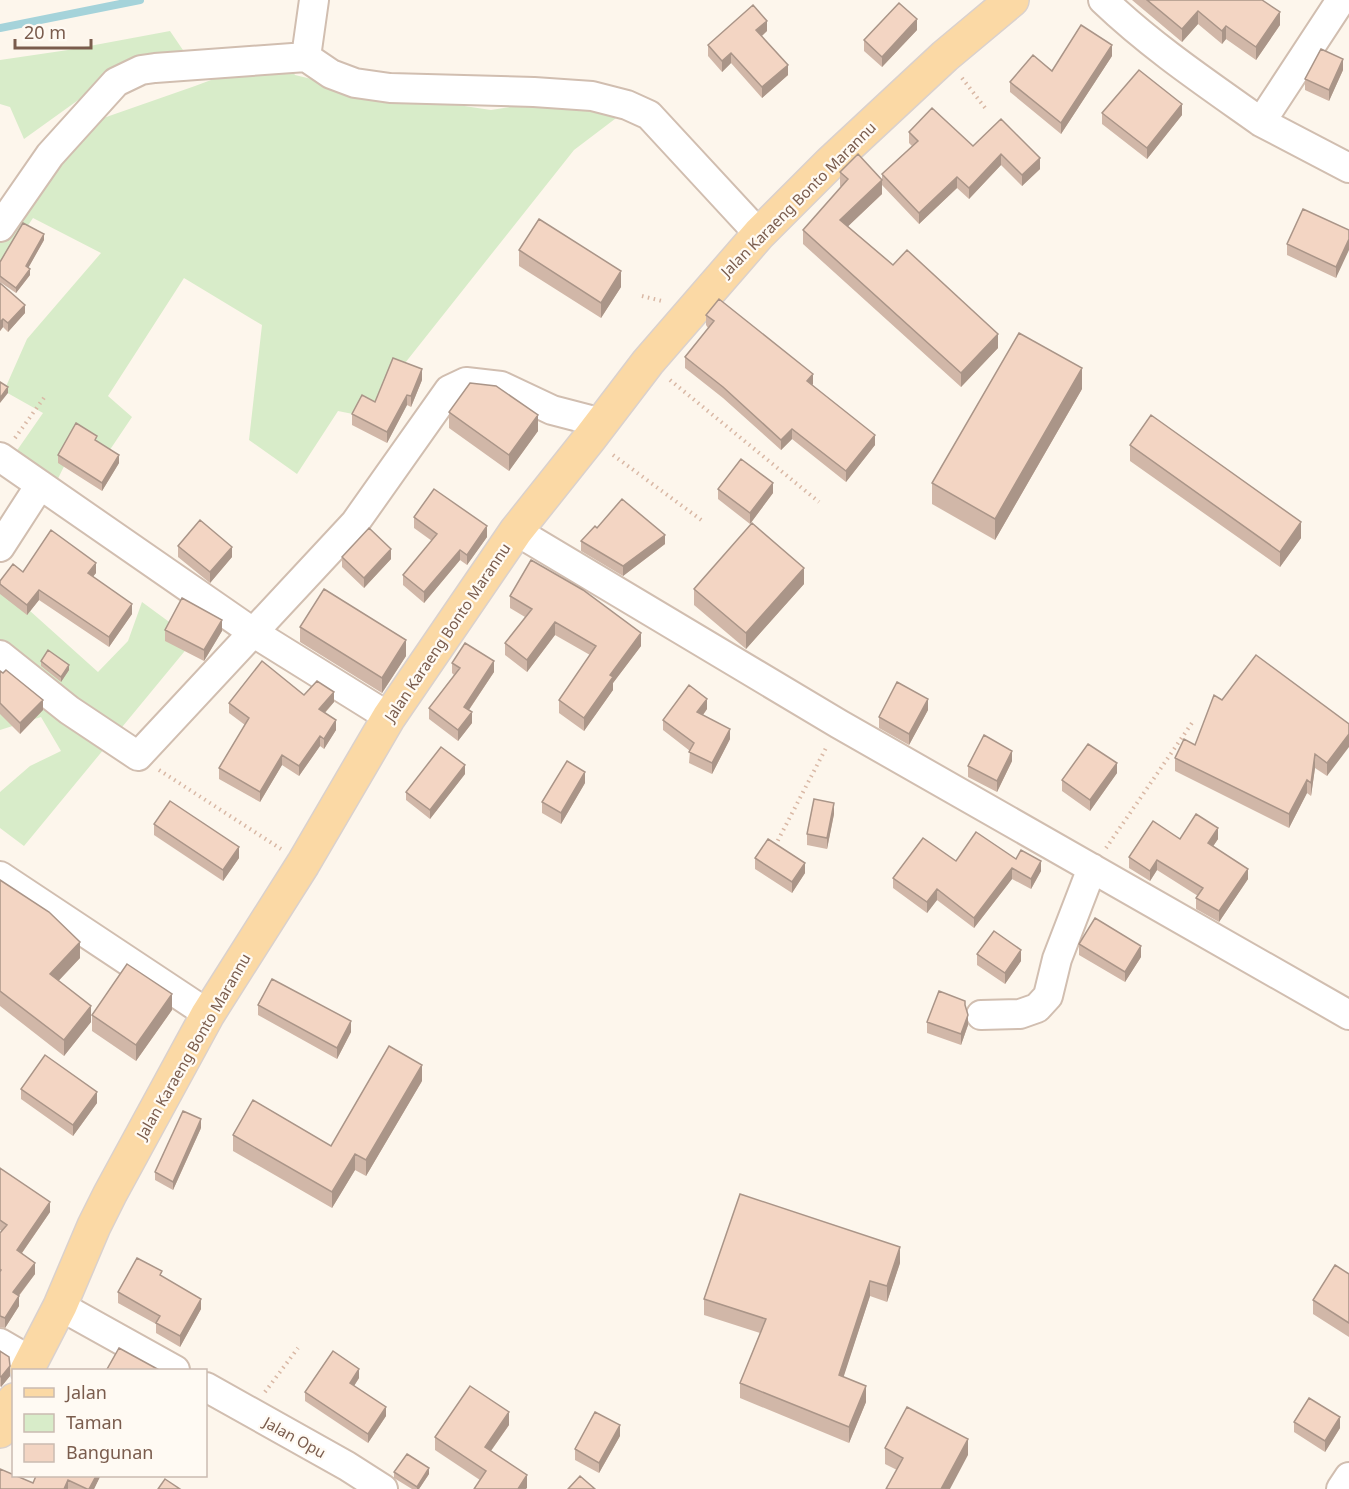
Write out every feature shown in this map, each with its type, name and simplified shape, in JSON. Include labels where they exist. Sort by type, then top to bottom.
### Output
[{"type":"main road","name":"Jalan Karaeng Bonto Marannu","points":[[29,1366],[60,1306],[105,1205],[208,1014],[303,864],[389,717],[516,531],[648,362],[759,234],[830,163],[945,56],[1012,0]]},
{"type":"main road","points":[[0,1431],[12,1404]]},
{"type":"street","points":[[306,57],[314,0]]},
{"type":"street","points":[[1103,0],[1124,21],[1165,54],[1261,122],[1349,168]]},
{"type":"street","points":[[1261,122],[1341,0]]},
{"type":"street","points":[[0,226],[50,155],[116,82],[141,70],[306,57],[331,74],[347,80],[390,88],[592,96],[627,105],[649,115],[759,234]]},
{"type":"street","points":[[0,656],[69,710],[138,756],[355,523],[449,390],[466,382],[501,386],[596,431]]},
{"type":"street","points":[[0,458],[254,633],[389,717]]},
{"type":"street","points":[[0,548],[40,485]]},
{"type":"street","points":[[516,531],[838,724],[1349,1015]]},
{"type":"street","points":[[981,1015],[1020,1014],[1037,1008],[1048,996],[1057,959],[1092,868]]},
{"type":"street","points":[[0,876],[208,1014]]},
{"type":"street","points":[[60,1306],[172,1369]]},
{"type":"street","points":[[0,1343],[29,1366]]},
{"type":"street","name":"Jalan Opu","points":[[207,1388],[347,1466],[383,1489]]},
{"type":"street","points":[[1341,1489],[1349,1477]]},
{"type":"path","points":[[945,56],[986,109]]},
{"type":"path","points":[[648,362],[819,502]]},
{"type":"path","points":[[0,458],[46,395]]},
{"type":"path","points":[[596,431],[704,522]]},
{"type":"path","points":[[1092,868],[1194,720]]},
{"type":"path","points":[[775,846],[838,724]]},
{"type":"path","points":[[138,756],[303,864]]},
{"type":"path","points":[[250,1412],[298,1348]]},
{"type":"green space","points":[[170,31],[187,56],[95,88],[24,139],[10,107],[0,104],[0,60]]},
{"type":"green space","points":[[281,54],[295,75],[357,90],[491,110],[566,98],[632,106],[574,150],[363,416],[338,411],[297,474],[249,440],[262,325],[184,278],[108,396],[132,417],[97,469],[73,448],[46,503],[2,472],[43,413],[4,391],[27,339],[101,253],[33,218],[0,267],[0,221],[92,122]]},
{"type":"green space","points":[[0,584],[98,672],[128,641],[142,602],[172,624],[198,635],[24,846],[0,828],[0,792],[30,766],[61,751],[41,717],[0,730]]},
{"type":"building","points":[[1147,0],[1262,0],[1280,12],[1256,47],[1226,26],[1222,31],[1198,11],[1182,29]]},
{"type":"building","points":[[899,3],[917,19],[882,57],[864,40]]},
{"type":"building","points":[[753,5],[767,21],[756,30],[788,65],[762,87],[731,53],[722,61],[708,45]]},
{"type":"building","points":[[1081,25],[1112,45],[1061,123],[1010,82],[1033,55],[1052,71]]},
{"type":"building","points":[[1321,49],[1343,59],[1329,90],[1305,79]]},
{"type":"building","points":[[1139,70],[1182,104],[1147,148],[1102,113]]},
{"type":"building","points":[[932,108],[973,146],[1001,119],[1040,158],[1022,175],[1001,154],[969,188],[957,177],[919,213],[882,174],[918,141],[909,132]]},
{"type":"building","points":[[858,154],[882,180],[840,220],[893,265],[907,250],[998,334],[961,373],[803,230],[848,179],[840,172]]},
{"type":"building","points":[[1303,209],[1349,230],[1349,239],[1336,267],[1287,244]]},
{"type":"building","points":[[539,219],[621,271],[601,303],[519,250]]},
{"type":"building","points":[[23,223],[44,234],[26,266],[30,269],[16,288],[0,276],[0,262]]},
{"type":"building","points":[[0,283],[25,305],[8,323],[3,319],[0,322]]},
{"type":"building","points":[[719,299],[813,374],[807,381],[875,435],[846,471],[792,429],[781,440],[723,387],[685,357],[714,321],[706,315]]},
{"type":"building","points":[[1019,333],[1082,368],[995,519],[932,483]]},
{"type":"building","points":[[393,358],[422,369],[411,396],[407,395],[387,432],[352,414],[362,395],[375,402]]},
{"type":"building","points":[[0,382],[8,387],[0,398]]},
{"type":"building","points":[[470,383],[496,386],[538,415],[509,455],[449,412]]},
{"type":"building","points":[[1151,415],[1301,522],[1280,552],[1130,445]]},
{"type":"building","points":[[76,423],[97,436],[95,440],[119,455],[102,483],[58,455]]},
{"type":"building","points":[[741,459],[773,483],[750,513],[718,489]]},
{"type":"building","points":[[434,489],[487,526],[467,555],[460,550],[424,592],[403,575],[437,534],[414,517]]},
{"type":"building","points":[[622,499],[665,535],[623,566],[581,541],[595,526],[597,528]]},
{"type":"building","points":[[200,520],[232,547],[210,572],[178,546]]},
{"type":"building","points":[[752,523],[804,568],[746,633],[694,589]]},
{"type":"building","points":[[369,528],[391,549],[364,578],[342,557]]},
{"type":"building","points":[[51,530],[96,563],[88,573],[132,604],[109,637],[39,590],[27,605],[0,584],[13,564],[23,572]]},
{"type":"building","points":[[531,560],[583,590],[641,633],[610,675],[613,677],[584,718],[559,700],[596,646],[555,622],[527,660],[505,643],[532,609],[510,596]]},
{"type":"building","points":[[324,589],[406,640],[382,678],[300,627]]},
{"type":"building","points":[[182,598],[222,620],[204,650],[165,630]]},
{"type":"building","points":[[465,643],[494,661],[464,707],[472,712],[458,730],[429,708],[460,668],[452,663]]},
{"type":"building","points":[[48,650],[69,665],[61,677],[41,661]]},
{"type":"building","points":[[1256,655],[1349,724],[1349,734],[1327,763],[1315,754],[1311,783],[1307,780],[1289,814],[1175,758],[1184,739],[1195,745],[1214,695],[1222,700]]},
{"type":"building","points":[[262,661],[304,695],[317,681],[334,692],[319,709],[336,720],[324,739],[320,736],[299,766],[282,755],[260,792],[219,768],[249,718],[229,703]]},
{"type":"building","points":[[6,670],[43,700],[20,723],[0,703],[0,671],[3,673]]},
{"type":"building","points":[[897,682],[928,699],[909,734],[879,717]]},
{"type":"building","points":[[689,685],[707,699],[697,712],[730,729],[712,763],[689,752],[694,743],[663,720]]},
{"type":"building","points":[[984,735],[1012,751],[997,781],[968,766]]},
{"type":"building","points":[[1088,744],[1117,763],[1090,800],[1062,780]]},
{"type":"building","points":[[441,747],[465,765],[430,810],[406,792]]},
{"type":"building","points":[[567,761],[585,772],[561,813],[542,802]]},
{"type":"building","points":[[814,799],[834,803],[827,838],[807,834]]},
{"type":"building","points":[[170,801],[239,847],[223,870],[154,824]]},
{"type":"building","points":[[1196,814],[1218,828],[1208,843],[1248,869],[1219,911],[1196,898],[1203,888],[1157,860],[1150,871],[1129,857],[1153,821],[1180,839]]},
{"type":"building","points":[[976,832],[1016,859],[1021,850],[1041,861],[1031,879],[1012,868],[974,918],[937,889],[927,902],[893,878],[923,838],[956,861]]},
{"type":"building","points":[[768,839],[805,863],[792,882],[755,858]]},
{"type":"building","points":[[0,880],[49,912],[80,942],[50,974],[91,1006],[64,1040],[0,991]]},
{"type":"building","points":[[1095,918],[1141,946],[1125,972],[1079,944]]},
{"type":"building","points":[[994,931],[1021,950],[1005,973],[977,954]]},
{"type":"building","points":[[127,964],[172,994],[136,1045],[92,1015]]},
{"type":"building","points":[[272,979],[351,1021],[337,1048],[258,1005]]},
{"type":"building","points":[[939,991],[965,1001],[968,1015],[961,1034],[927,1022]]},
{"type":"building","points":[[389,1046],[422,1065],[366,1160],[355,1154],[332,1192],[233,1135],[253,1100],[331,1146]]},
{"type":"building","points":[[45,1055],[97,1092],[73,1125],[21,1089]]},
{"type":"building","points":[[183,1111],[201,1119],[173,1182],[155,1172]]},
{"type":"building","points":[[0,1168],[50,1202],[17,1250],[35,1263],[13,1292],[19,1296],[5,1318],[0,1316],[0,1233],[7,1225],[0,1220]]},
{"type":"building","points":[[740,1194],[900,1247],[887,1286],[870,1281],[839,1375],[866,1386],[849,1427],[740,1383],[766,1319],[704,1299]]},
{"type":"building","points":[[137,1258],[162,1271],[160,1275],[201,1299],[180,1336],[156,1323],[160,1316],[118,1292]]},
{"type":"building","points":[[1335,1265],[1349,1274],[1349,1323],[1313,1300]]},
{"type":"building","points":[[119,1348],[157,1369],[107,1369]]},
{"type":"building","points":[[0,1351],[9,1357],[10,1366],[1,1377],[0,1376]]},
{"type":"building","points":[[333,1351],[359,1369],[350,1383],[386,1407],[368,1434],[305,1392]]},
{"type":"building","points":[[470,1386],[509,1412],[485,1447],[527,1475],[518,1489],[474,1489],[486,1471],[435,1437]]},
{"type":"building","points":[[1309,1398],[1340,1417],[1325,1441],[1294,1422]]},
{"type":"building","points":[[907,1407],[968,1439],[941,1489],[886,1489],[903,1458],[885,1448]]},
{"type":"building","points":[[595,1412],[620,1425],[599,1463],[575,1449]]},
{"type":"building","points":[[407,1454],[429,1468],[417,1487],[394,1472]]},
{"type":"building","points":[[0,1469],[12,1474],[12,1477],[19,1477],[33,1483],[36,1477],[95,1477],[89,1489],[68,1480],[64,1489],[0,1489]]},
{"type":"building","points":[[580,1476],[595,1489],[568,1489]]},
{"type":"building","points":[[165,1479],[180,1489],[158,1489]]},
{"type":"waterway","points":[[0,28],[140,0]]}]
